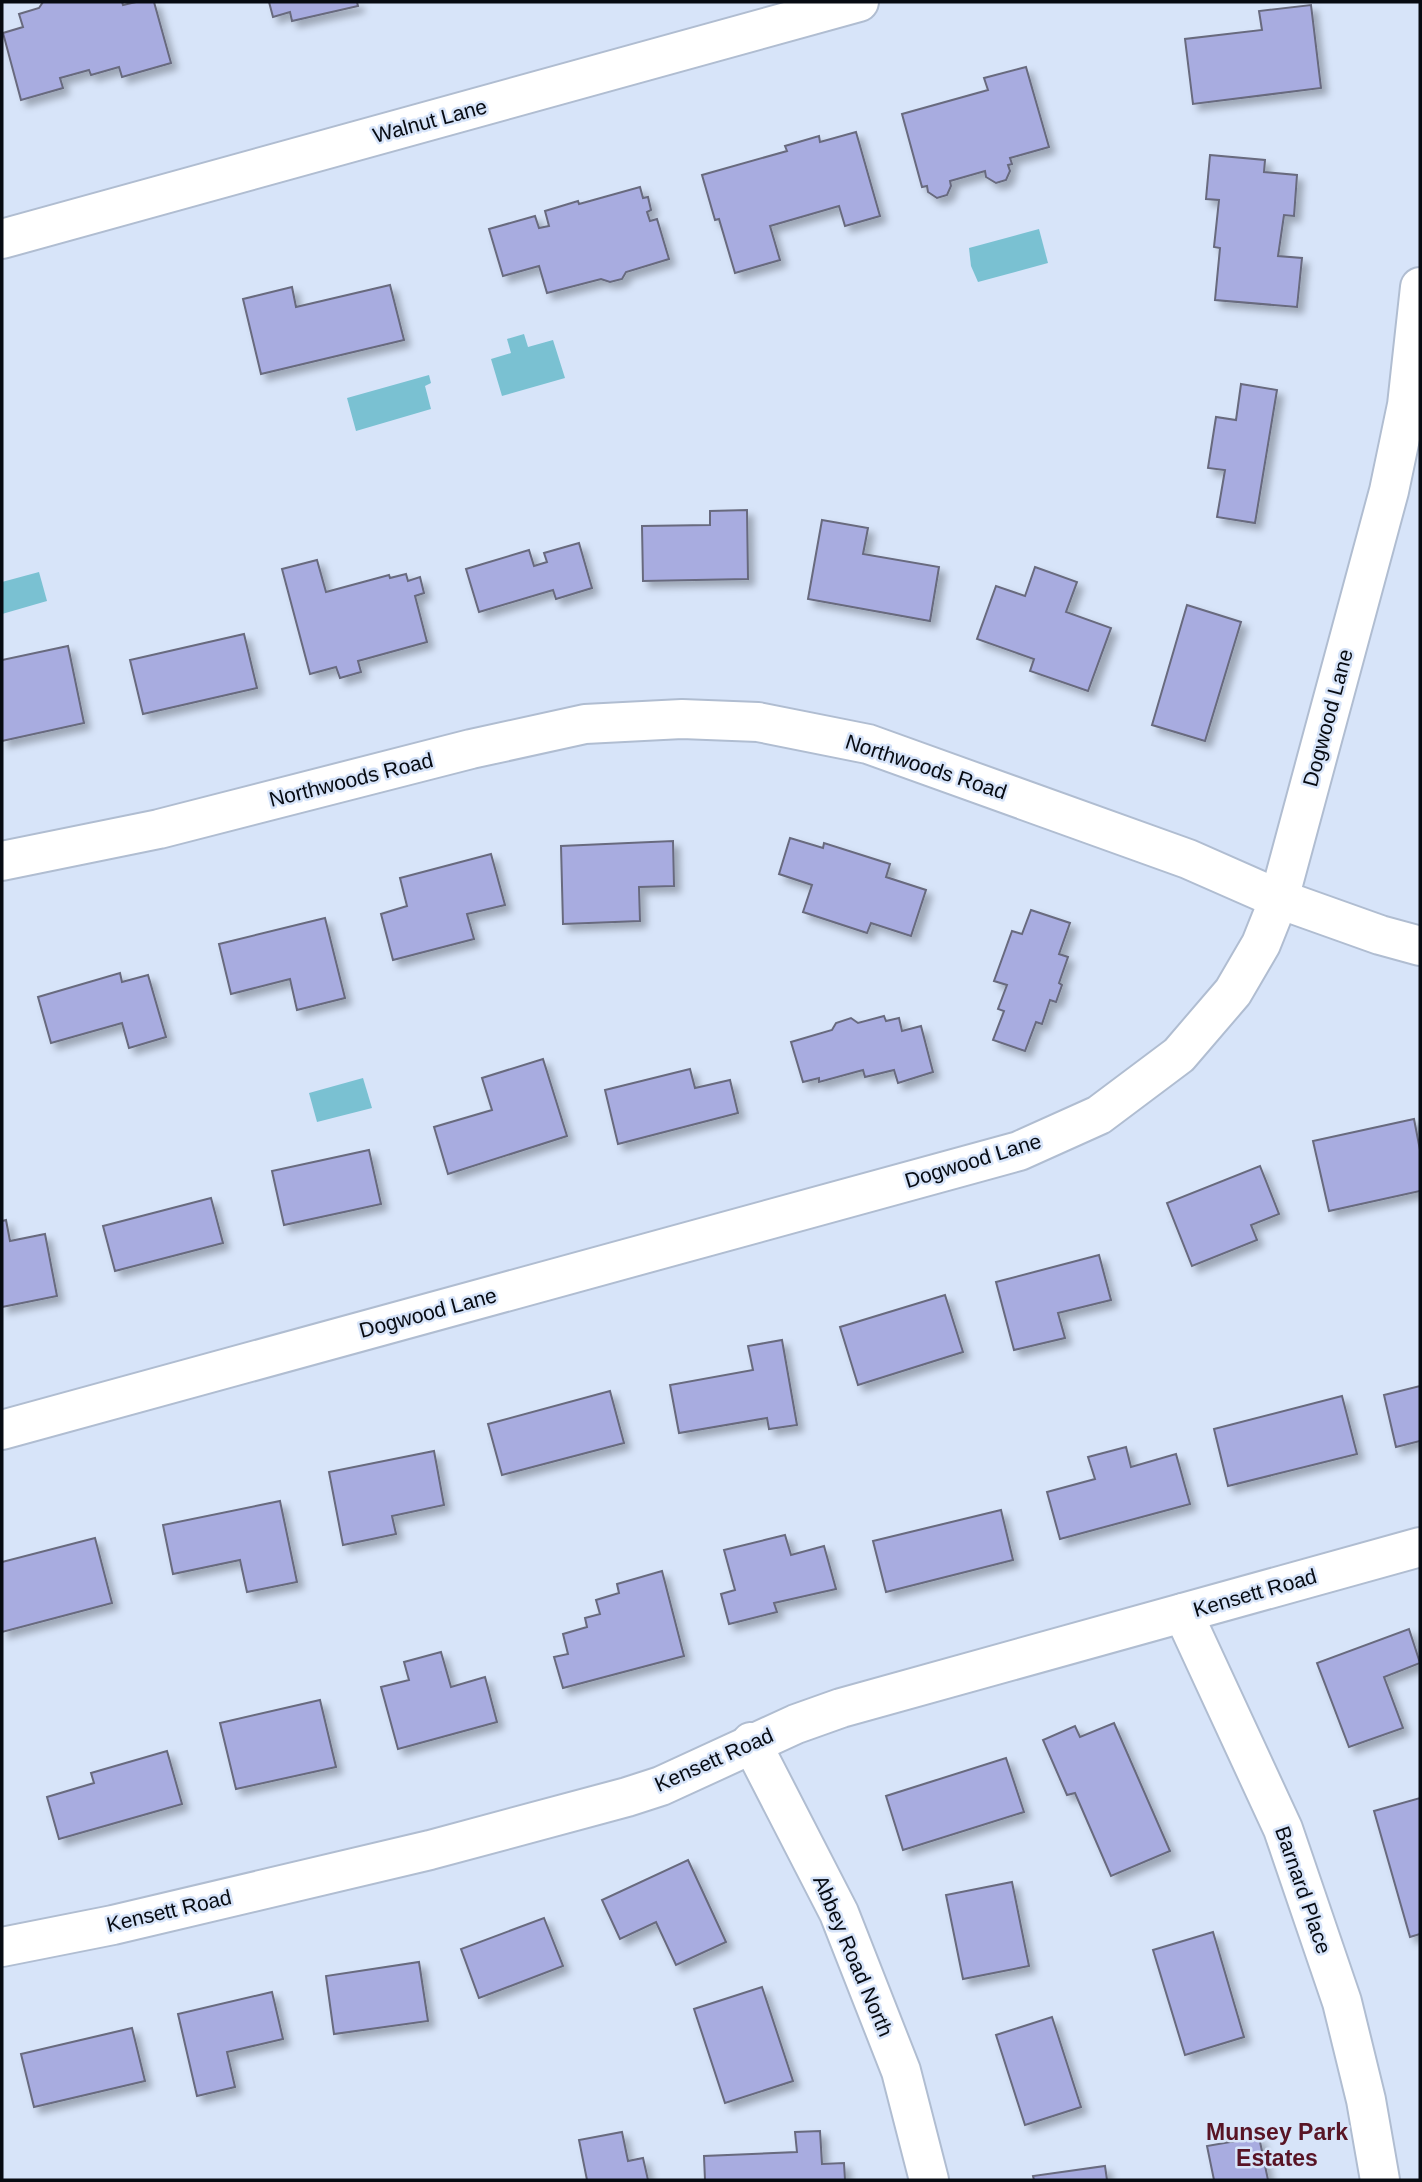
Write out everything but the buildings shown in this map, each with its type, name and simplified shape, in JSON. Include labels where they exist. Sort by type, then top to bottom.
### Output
[{"type":"street","name":"Walnut Lane","points":[[2,239],[859,2]]},
{"type":"street","name":"Dogwood Lane","points":[[2,1430],[1019,1151],[1098,1115],[1179,1055],[1233,992],[1261,944],[1279,899],[1389,491],[1407,405],[1420,287]]},
{"type":"street","name":"Northwoods Road","points":[[2,860],[159,829],[471,749],[585,724],[682,719],[758,722],[868,744],[1188,859],[1279,899],[1420,946]]},
{"type":"street","name":"Kensett Road","points":[[2,1947],[113,1925],[417,1853],[627,1797],[684,1776],[751,1742],[841,1708],[1420,1547]]},
{"type":"street","name":"Barnard Place","points":[[1183,1613],[1283,1829],[1342,2002],[1366,2100],[1380,2180]]},
{"type":"street","name":"Abbey Road North","points":[[751,1742],[839,1913],[901,2071],[929,2180]]},
{"type":"water","points":[[1039,229],[1048,263],[978,282],[971,266],[969,248]]},
{"type":"water","points":[[524,334],[528,347],[553,340],[565,378],[502,396],[491,359],[511,353],[507,339]]},
{"type":"water","points":[[429,375],[431,383],[425,386],[431,409],[356,431],[347,398]]},
{"type":"water","points":[[39,572],[47,601],[2,614],[2,582]]},
{"type":"water","points":[[363,1078],[372,1108],[317,1122],[309,1093]]},
{"type":"district","name":"Munsey Park Estates","points":[[1277,2145]]}]
